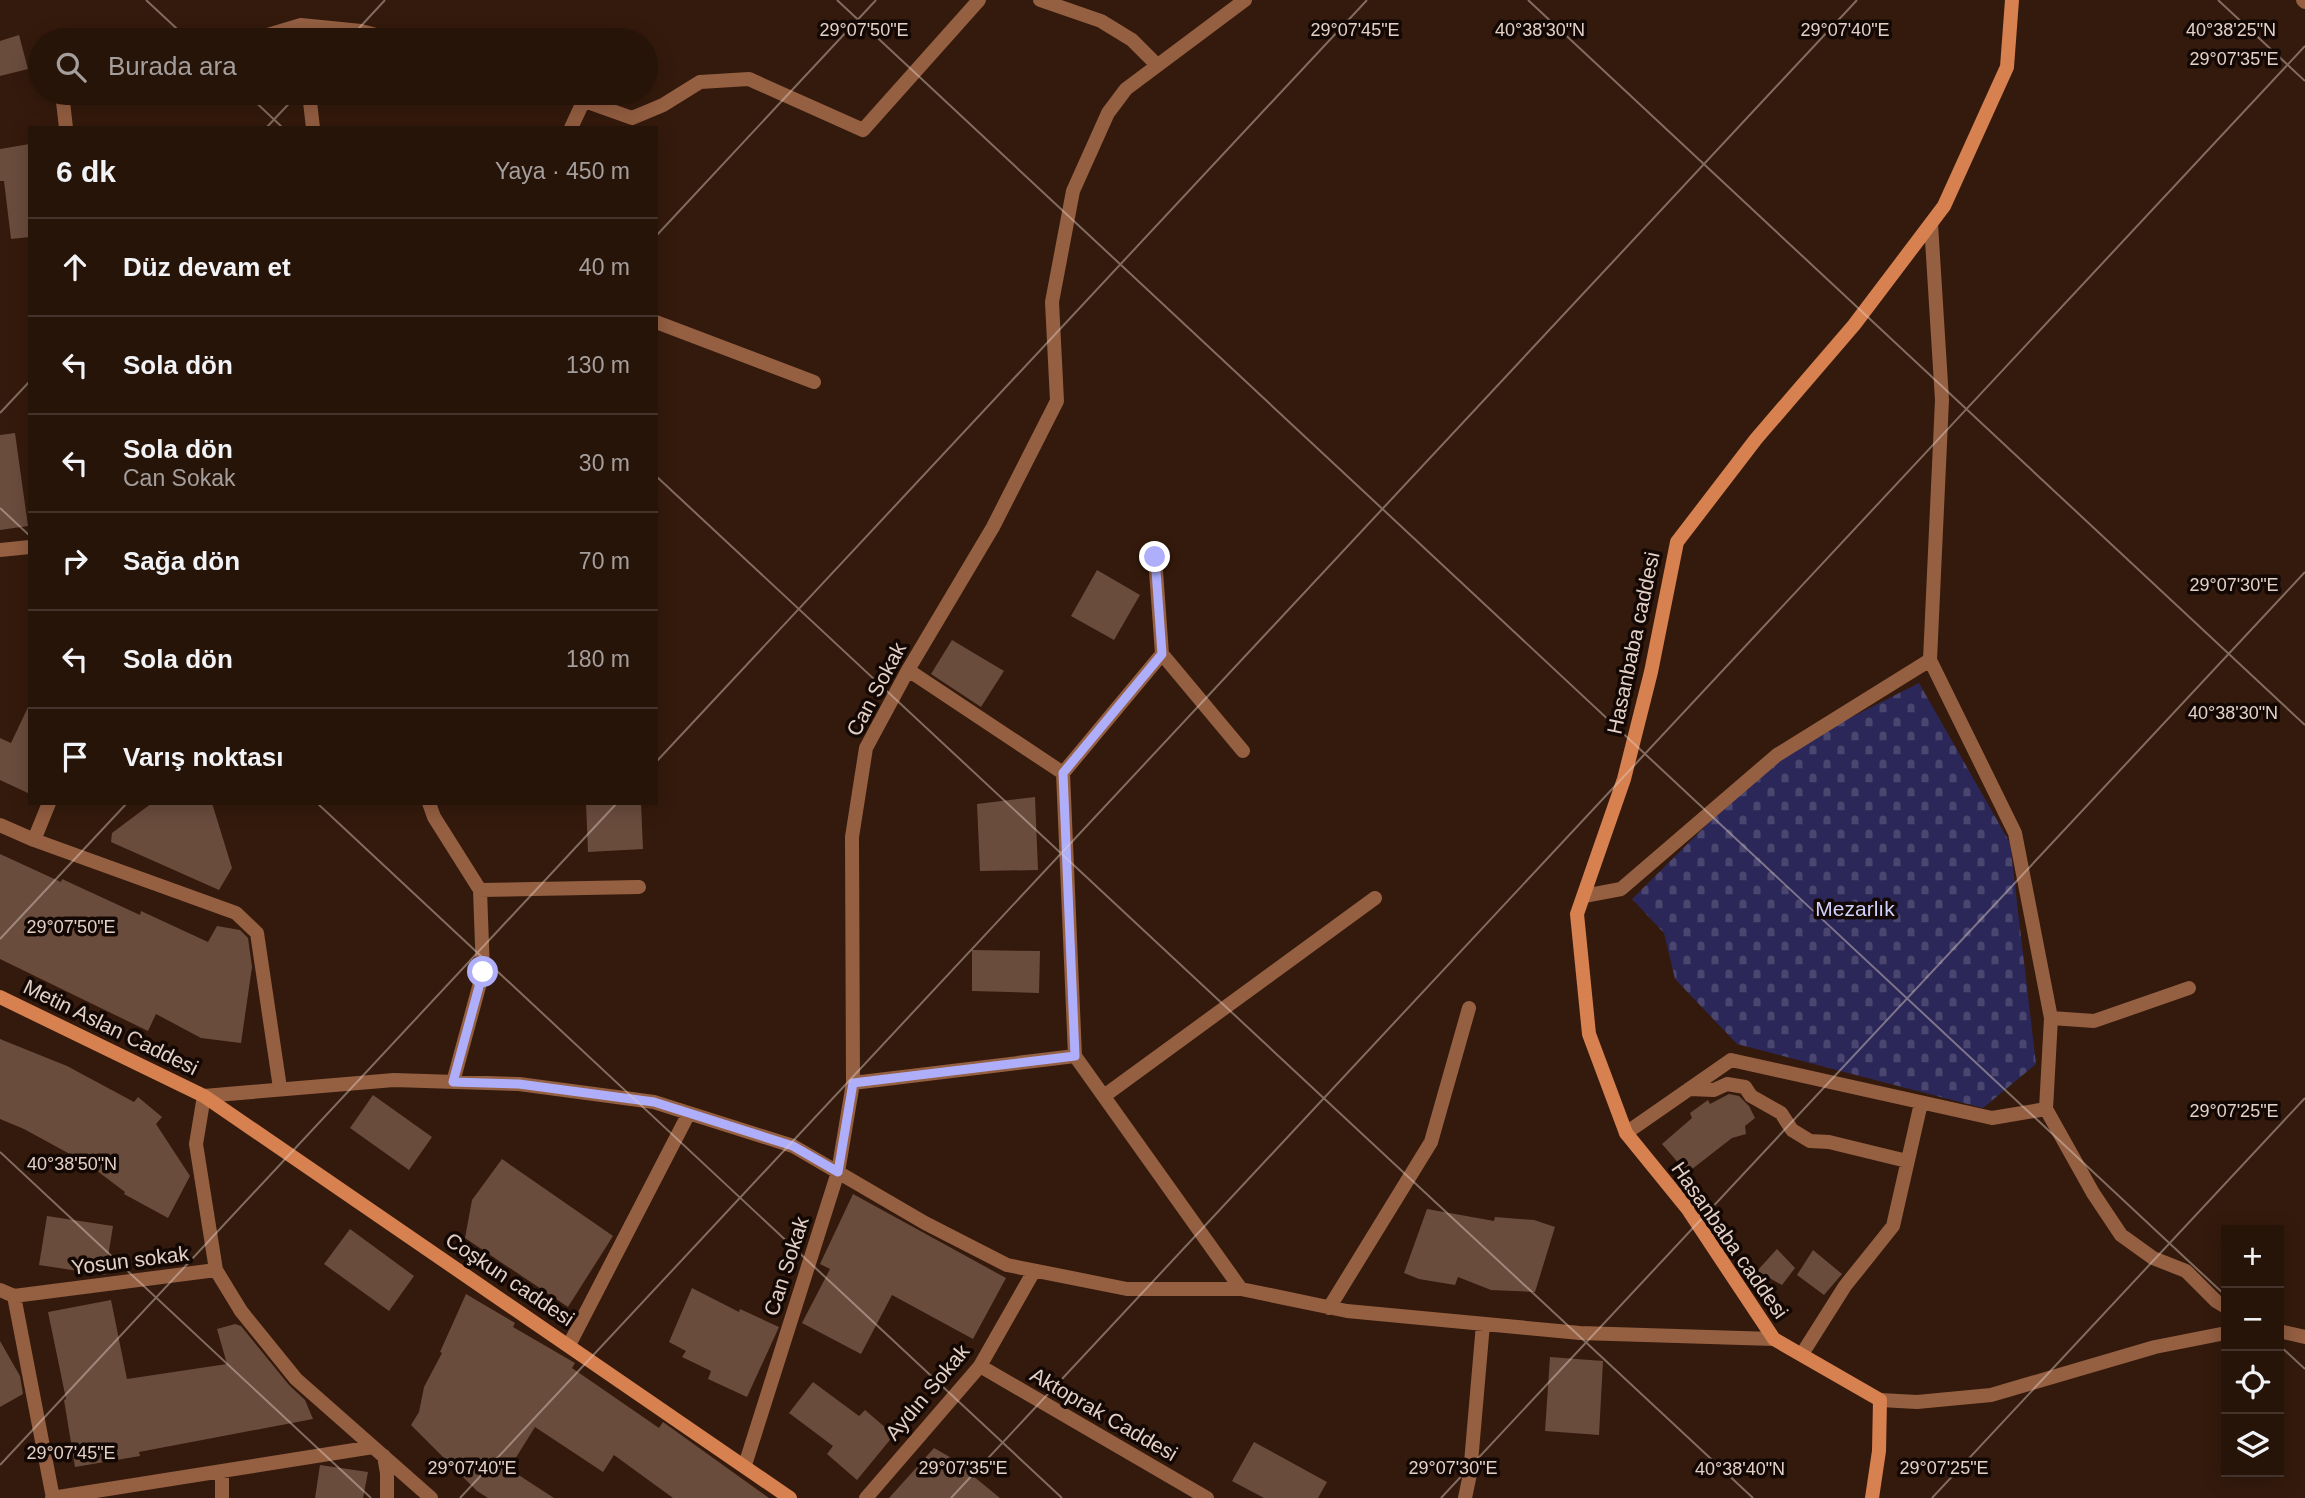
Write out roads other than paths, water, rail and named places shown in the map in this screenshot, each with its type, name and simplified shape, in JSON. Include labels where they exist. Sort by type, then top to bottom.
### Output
[{"type":"street","points":[[597,105],[632,118],[663,105],[700,82],[749,79],[863,130],[979,0]]},
{"type":"street","points":[[1040,0],[1101,21],[1132,40],[1156,64]]},
{"type":"street","name":"Can Sokak","points":[[745,1465],[838,1172],[853,1083],[852,836],[866,748],[908,670],[993,527],[1057,401],[1052,302],[1073,191],[1108,113],[1126,89],[1156,64],[1174,54],[1245,0]]},
{"type":"street","name":"Hasanbaba caddesi","points":[[1774,1339],[1687,1208],[1626,1133],[1589,1034],[1577,914],[1624,779],[1651,672],[1677,542],[1756,439],[1854,325],[1944,206],[2007,66],[2012,0]]},
{"type":"street","points":[[291,28],[301,25],[330,28]]},
{"type":"street","points":[[63,105],[66,126]]},
{"type":"street","points":[[310,105],[313,126]]},
{"type":"street","points":[[572,126],[582,105]]},
{"type":"street","points":[[1931,224],[1942,400],[1930,660],[2015,833],[2051,1018],[2046,1108],[2092,1193],[2121,1235],[2153,1258],[2186,1271],[2221,1304]]},
{"type":"street","points":[[658,323],[814,382]]},
{"type":"street","points":[[0,550],[28,547]]},
{"type":"street","points":[[1155,557],[1162,654],[1242,751]]},
{"type":"street","points":[[1162,654],[1063,773],[1075,1056],[1241,1289]]},
{"type":"street","points":[[1584,896],[1621,890],[1777,755],[1930,660]]},
{"type":"street","points":[[908,670],[1063,773]]},
{"type":"street","points":[[33,840],[49,805]]},
{"type":"street","points":[[430,805],[434,817],[480,890],[483,972],[453,1082]]},
{"type":"street","points":[[0,825],[33,840],[236,913],[257,933],[279,1088]]},
{"type":"street","points":[[480,890],[639,887]]},
{"type":"street","points":[[1104,1096],[1375,898]]},
{"type":"street","points":[[2051,1018],[2094,1021],[2189,988]]},
{"type":"street","name":"Metin Aslan Caddesi","points":[[0,997],[204,1096]]},
{"type":"street","points":[[1329,1308],[1431,1142],[1469,1008]]},
{"type":"street","points":[[853,1083],[1075,1056]]},
{"type":"street","points":[[1626,1133],[1731,1060],[1992,1118],[2046,1108]]},
{"type":"street","points":[[204,1096],[394,1080],[519,1084],[654,1102],[793,1146],[925,1223],[1007,1265],[1127,1289],[1241,1289],[1329,1308],[1483,1324],[1580,1333],[1774,1339],[1880,1400],[1917,1402],[1991,1395],[2155,1347],[2221,1334]]},
{"type":"street","points":[[1689,1089],[1714,1090],[1727,1084],[1745,1087],[1751,1096],[1782,1113],[1792,1130],[1810,1141],[1829,1142],[1907,1161]]},
{"type":"street","name":"Yosun sokak","points":[[7,1293],[216,1270],[197,1144],[204,1096]]},
{"type":"street","name":"Coşkun caddesi","points":[[204,1096],[790,1498]]},
{"type":"street","points":[[1802,1354],[1845,1286],[1893,1226],[1922,1102]]},
{"type":"street","points":[[569,1345],[689,1113]]},
{"type":"street","points":[[216,1270],[241,1311],[296,1378],[431,1498]]},
{"type":"street","name":"Aydın Sokak","points":[[866,1498],[980,1366],[1034,1271]]},
{"type":"street","points":[[7,1293],[52,1498],[379,1452]]},
{"type":"street","points":[[1465,1498],[1470,1474],[1483,1324]]},
{"type":"street","points":[[2284,1332],[2305,1337]]},
{"type":"street","name":"Aktoprak Caddesi","points":[[980,1366],[1207,1498]]},
{"type":"street","points":[[1872,1498],[1879,1451],[1880,1400]]},
{"type":"street","points":[[379,1452],[387,1473],[387,1498]]},
{"type":"street","points":[[222,1472],[222,1498]]},
{"type":"park label","name":"Mezarlık","points":[[1855,908]]}]
